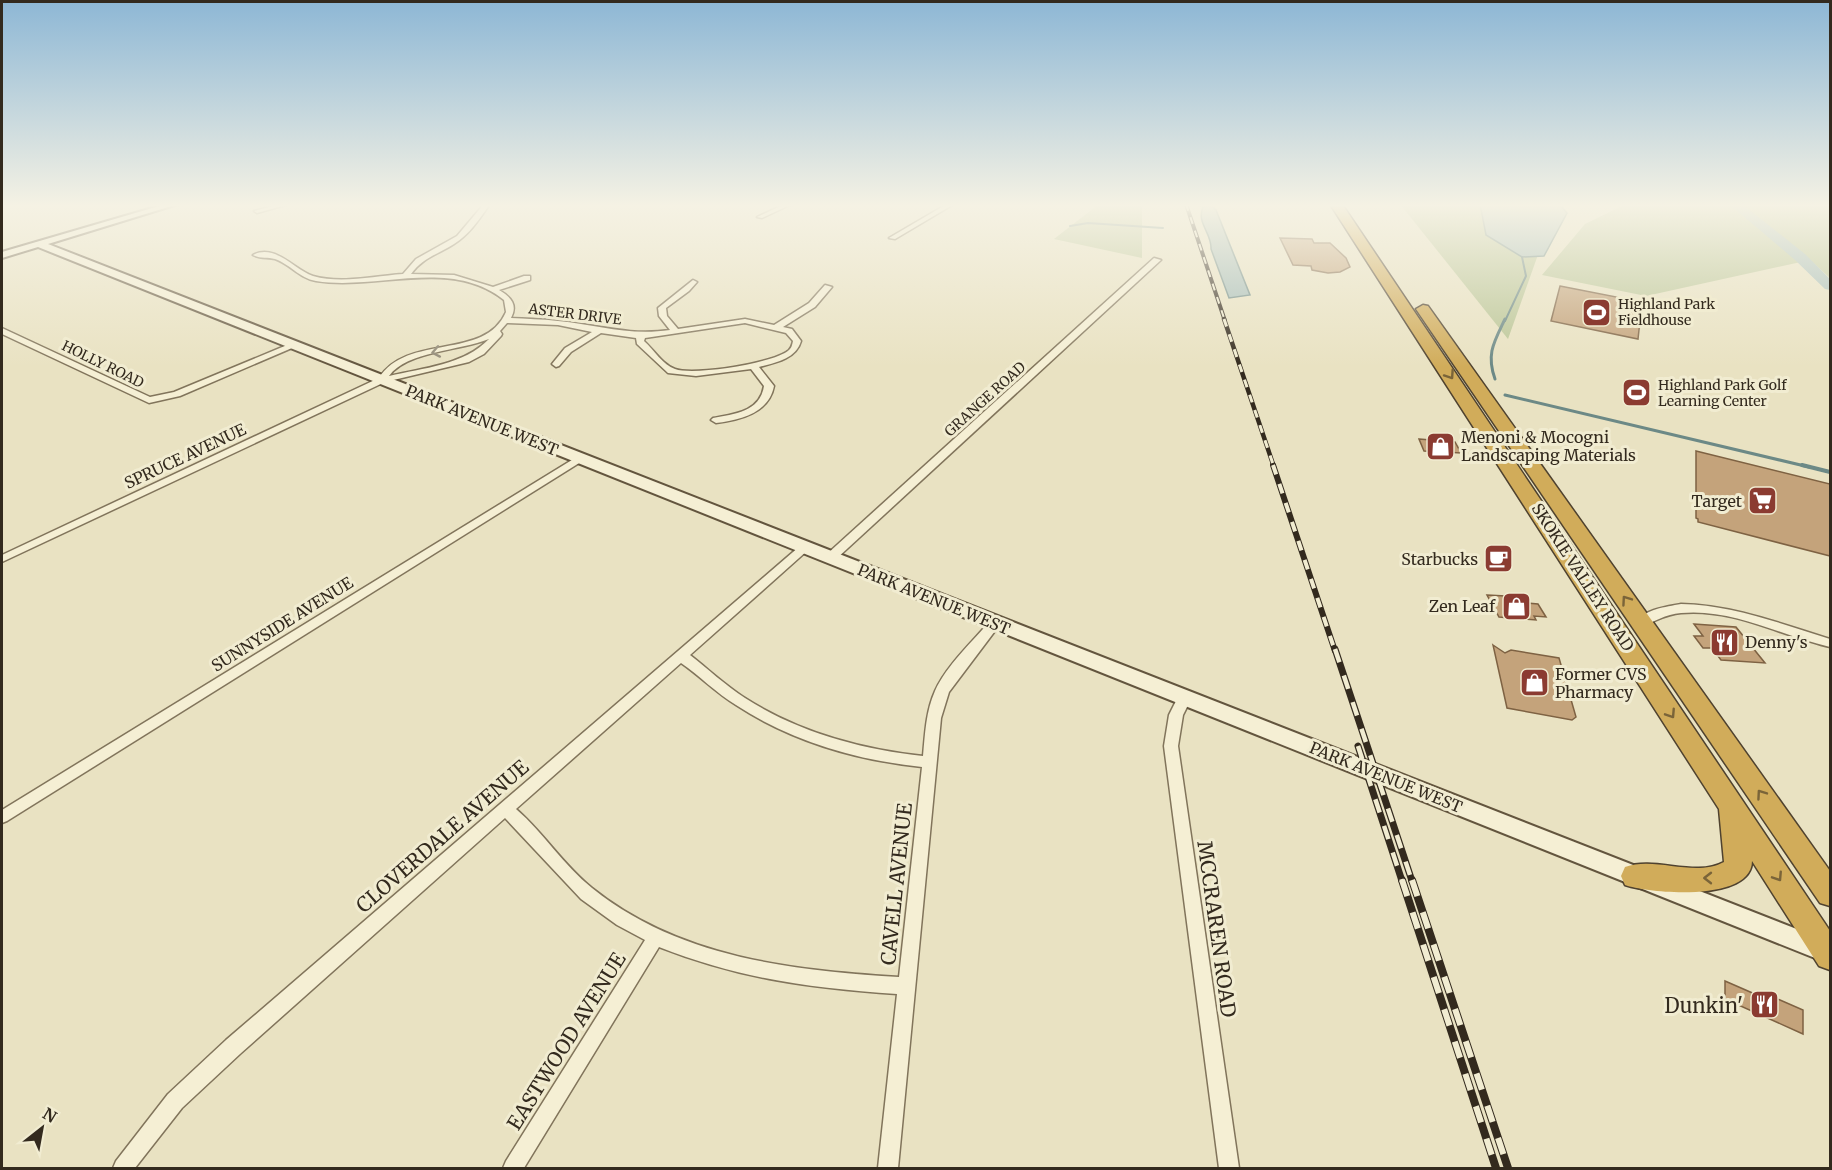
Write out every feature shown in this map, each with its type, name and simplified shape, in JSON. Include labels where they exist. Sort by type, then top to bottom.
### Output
[{"type":"highway","name":"SKOKIE VALLEY ROAD","points":[[1372,259],[1560,540],[1830,954]]},
{"type":"highway","name":"SKOKIE VALLEY ROAD","points":[[1388,259],[1830,894]]},
{"type":"highway","points":[[1635,876],[1717,878],[1730,875],[1738,868],[1738,849],[1729,802]]},
{"type":"street","name":"PARK AVENUE WEST","points":[[75,259],[1830,954]]},
{"type":"street","points":[[279,259],[303,275],[315,279],[406,275],[448,276],[492,290],[501,295],[510,305],[505,320],[496,331],[474,341],[403,360],[393,366],[382,380]]},
{"type":"street","points":[[406,275],[415,261],[420,259]]},
{"type":"street","name":"GRANGE ROAD","points":[[831,557],[1157,260]]},
{"type":"street","points":[[492,290],[526,278]]},
{"type":"street","points":[[676,332],[663,316],[662,308],[668,301],[687,291],[693,282]]},
{"type":"street","points":[[777,327],[812,305],[828,287]]},
{"type":"street","name":"ASTER DRIVE","points":[[505,320],[558,323],[641,336],[745,321],[777,327],[794,334],[797,341],[795,348],[782,357],[699,375],[684,374],[664,366],[640,342],[641,336]]},
{"type":"street","points":[[556,364],[568,350],[600,330]]},
{"type":"street","name":"HOLLY ROAD","points":[[2,331],[149,400],[177,394],[295,345]]},
{"type":"street","points":[[474,341],[489,344],[498,334],[496,331]]},
{"type":"street","name":"SPRUCE AVENUE","points":[[2,559],[382,380],[466,360],[481,352],[489,344]]},
{"type":"street","points":[[716,420],[741,416],[766,398],[770,386],[753,365]]},
{"type":"street","points":[[360,371],[393,366]]},
{"type":"street","name":"SUNNYSIDE AVENUE","points":[[2,817],[580,458]]},
{"type":"street","name":"CLOVERDALE AVENUE","points":[[123,1168],[175,1101],[233,1047],[804,548]]},
{"type":"street","points":[[1641,622],[1661,612],[1683,608],[1711,608],[1830,644]]},
{"type":"street","name":"CAVELL AVENUE","points":[[888,1168],[934,718],[942,691],[995,623]]},
{"type":"street","points":[[680,655],[737,699],[782,724],[858,750],[929,762]]},
{"type":"street","name":"MCCRAREN ROAD","points":[[1185,697],[1176,715],[1171,746],[1229,1168]]},
{"type":"street","points":[[504,809],[520,821],[552,861],[576,884],[625,921],[656,937],[701,955],[757,971],[821,981],[906,986]]},
{"type":"street","name":"EASTWOOD AVENUE","points":[[513,1168],[656,937]]},
{"type":"green space","points":[[1444,259],[1537,259],[1508,339]]},
{"type":"green space","points":[[1556,259],[1830,259],[1830,278],[1810,260],[1646,296],[1542,275]]},
{"type":"water","points":[[1215,259],[1235,259],[1250,295],[1229,298]]},
{"type":"building","points":[[1290,259],[1346,259],[1350,267],[1340,272],[1328,273],[1312,270],[1311,266],[1293,265]]},
{"type":"building","name":"Highland Park Fieldhouse","points":[[1560,286],[1642,302],[1638,339],[1551,321]]},
{"type":"building","name":"Menoni & Mocogni Landscaping Materials","points":[[1419,439],[1455,442],[1461,453],[1424,451]]},
{"type":"building","name":"Target","points":[[1696,451],[1830,484],[1830,556],[1698,522],[1696,518]]},
{"type":"building","name":"Zen Leaf","points":[[1487,595],[1524,597],[1527,603],[1538,604],[1546,617],[1534,616],[1536,620],[1499,617]]},
{"type":"building","name":"Denny's","points":[[1694,624],[1736,627],[1765,663],[1721,660],[1712,648],[1703,648],[1694,636],[1703,636]]},
{"type":"building","name":"Former CVS Pharmacy","points":[[1493,645],[1505,653],[1511,650],[1559,658],[1576,717],[1572,720],[1507,708]]},
{"type":"building","name":"Dunkin'","points":[[1725,981],[1764,998],[1764,993],[1803,1010],[1803,1034],[1725,999]]},
{"type":"waterway","points":[[1505,321],[1526,276],[1522,259]]},
{"type":"waterway","points":[[1802,259],[1830,286]]},
{"type":"waterway","points":[[1495,379],[1491,362],[1492,348],[1505,319]]},
{"type":"waterway","points":[[1505,395],[1809,467]]},
{"type":"waterway","points":[[1802,465],[1830,472]]},
{"type":"railway","points":[[1204,259],[1225,321]]},
{"type":"railway","points":[[1224,319],[1274,467]]},
{"type":"railway","points":[[1273,465],[1335,651]]},
{"type":"railway","points":[[1335,649],[1412,881]]},
{"type":"railway","points":[[1358,746],[1402,881]]},
{"type":"railway","points":[[1402,880],[1496,1168]]},
{"type":"railway","points":[[1412,880],[1508,1168]]},
{"type":"place","name":"Highland Park Fieldhouse","points":[[1597,312]]},
{"type":"place","name":"Highland Park Golf Learning Center","points":[[1637,393]]},
{"type":"place","name":"Menoni & Mocogni Landscaping Materials","points":[[1440,446]]},
{"type":"place","name":"Target","points":[[1763,501]]},
{"type":"place","name":"Starbucks","points":[[1499,559]]},
{"type":"place","name":"Zen Leaf","points":[[1516,606]]},
{"type":"place","name":"Denny's","points":[[1724,642]]},
{"type":"place","name":"Former CVS Pharmacy","points":[[1534,683]]},
{"type":"place","name":"Dunkin'","points":[[1764,1005]]}]
